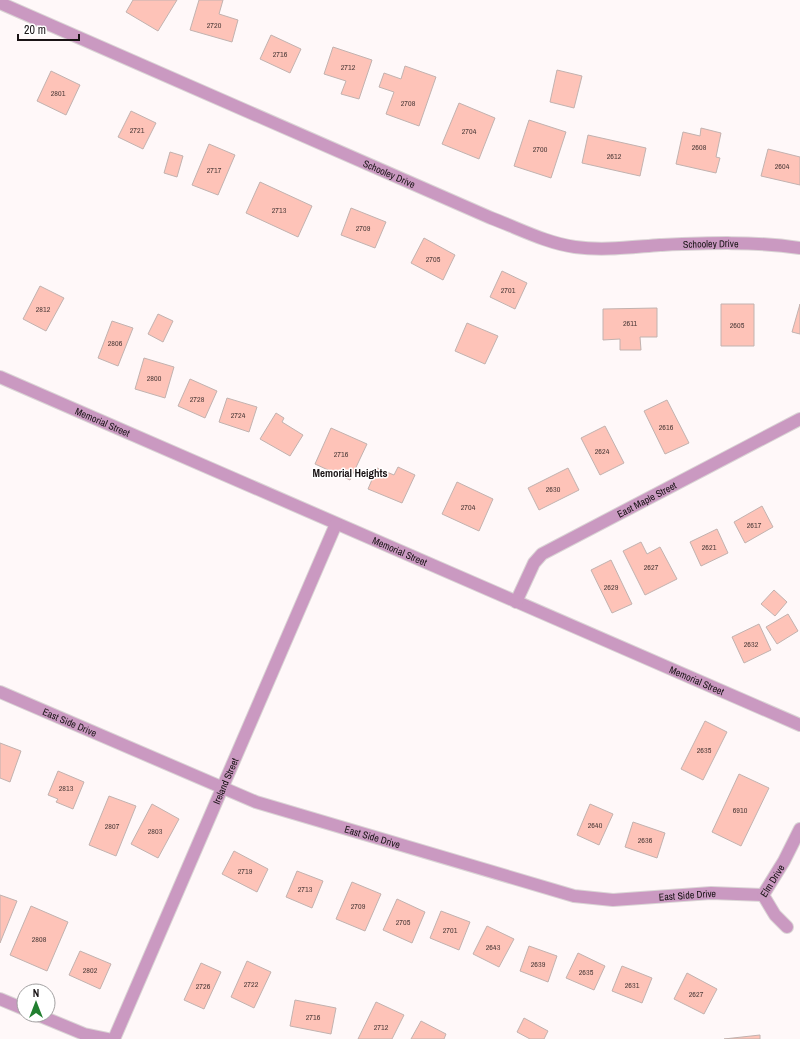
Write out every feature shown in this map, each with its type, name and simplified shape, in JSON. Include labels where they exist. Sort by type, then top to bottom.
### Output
[{"type":"street","name":"Schooley Drive","points":[[0,3],[491,218],[550,241],[574,247],[598,249],[723,242],[766,243],[800,248]]},
{"type":"street","name":"Memorial Street","points":[[0,377],[800,725]]},
{"type":"street","name":"East Maple Street","points":[[516,602],[534,564],[542,554],[800,419]]},
{"type":"street","name":"Ireland Street","points":[[114,1039],[336,524]]},
{"type":"street","name":"East Side Drive","points":[[0,692],[222,788],[263,804],[574,896],[613,900],[710,893],[762,895]]},
{"type":"street","name":"Elm Drive","points":[[787,927],[775,915],[762,895],[784,861],[800,829]]},
{"type":"street","points":[[0,999],[16,1006]]},
{"type":"street","points":[[56,1022],[84,1034],[108,1039]]},
{"type":"building","points":[[133,0],[177,0],[158,31],[126,12]]},
{"type":"building","points":[[199,0],[223,0],[219,14],[238,20],[232,42],[190,30]]},
{"type":"building","points":[[271,35],[301,49],[290,73],[260,59]]},
{"type":"building","points":[[333,47],[372,60],[359,99],[341,94],[346,81],[324,74]]},
{"type":"building","points":[[405,66],[436,77],[419,126],[386,114],[394,92],[379,87],[384,73],[401,79]]},
{"type":"building","points":[[557,70],[582,76],[574,108],[550,102]]},
{"type":"building","points":[[51,71],[80,85],[66,115],[37,101]]},
{"type":"building","points":[[459,103],[495,118],[479,159],[442,144]]},
{"type":"building","points":[[131,111],[156,123],[143,149],[118,137]]},
{"type":"building","points":[[529,120],[566,132],[551,178],[514,166]]},
{"type":"building","points":[[701,128],[721,133],[716,157],[720,158],[716,173],[676,164],[683,132],[700,136]]},
{"type":"building","points":[[588,135],[646,148],[640,176],[582,163]]},
{"type":"building","points":[[209,144],[235,155],[218,195],[192,185]]},
{"type":"building","points":[[768,149],[800,157],[800,185],[761,176]]},
{"type":"building","points":[[170,152],[183,156],[177,177],[164,173]]},
{"type":"building","points":[[260,182],[312,206],[298,237],[246,213]]},
{"type":"building","points":[[351,208],[386,222],[375,248],[341,235]]},
{"type":"building","points":[[424,238],[455,255],[443,280],[411,263]]},
{"type":"building","points":[[502,271],[527,283],[515,309],[490,297]]},
{"type":"building","points":[[40,286],[64,298],[46,331],[23,319]]},
{"type":"building","points":[[721,304],[754,304],[754,346],[721,346]]},
{"type":"building","points":[[800,304],[800,334],[792,332]]},
{"type":"building","points":[[657,308],[657,337],[640,337],[641,350],[620,350],[620,339],[603,340],[603,309]]},
{"type":"building","points":[[158,314],[173,321],[163,342],[148,334]]},
{"type":"building","points":[[112,321],[133,328],[118,366],[98,358]]},
{"type":"building","points":[[467,323],[498,336],[485,364],[455,351]]},
{"type":"building","points":[[144,358],[174,367],[165,398],[135,389]]},
{"type":"building","points":[[190,379],[217,391],[205,418],[178,406]]},
{"type":"building","points":[[227,398],[257,407],[249,432],[219,422]]},
{"type":"building","points":[[667,400],[689,443],[665,454],[644,411]]},
{"type":"building","points":[[276,413],[284,418],[282,422],[303,435],[290,456],[260,439]]},
{"type":"building","points":[[605,426],[624,463],[600,475],[581,438]]},
{"type":"building","points":[[331,428],[367,444],[350,480],[315,464]]},
{"type":"building","points":[[398,467],[415,475],[402,503],[368,489],[377,468],[394,475]]},
{"type":"building","points":[[568,468],[579,490],[539,510],[528,488]]},
{"type":"building","points":[[457,482],[493,499],[479,531],[442,514]]},
{"type":"building","points":[[762,506],[773,527],[745,543],[734,522]]},
{"type":"building","points":[[717,529],[728,553],[701,566],[690,542]]},
{"type":"building","points":[[641,542],[647,554],[660,547],[677,579],[645,595],[623,551]]},
{"type":"building","points":[[611,560],[632,604],[612,613],[591,570]]},
{"type":"building","points":[[774,590],[787,602],[775,616],[761,604]]},
{"type":"building","points":[[788,614],[798,631],[777,644],[766,627]]},
{"type":"building","points":[[759,624],[771,650],[744,663],[732,637]]},
{"type":"building","points":[[705,721],[727,732],[703,780],[681,769]]},
{"type":"building","points":[[0,743],[21,751],[10,782],[0,778]]},
{"type":"building","points":[[58,771],[84,782],[73,809],[56,802],[58,799],[48,795]]},
{"type":"building","points":[[739,774],[769,788],[741,846],[712,832]]},
{"type":"building","points":[[109,796],[136,806],[116,856],[89,845]]},
{"type":"building","points":[[152,804],[179,819],[158,858],[131,844]]},
{"type":"building","points":[[590,804],[613,814],[599,845],[577,835]]},
{"type":"building","points":[[633,822],[665,833],[657,858],[625,847]]},
{"type":"building","points":[[234,851],[268,869],[257,892],[222,874]]},
{"type":"building","points":[[297,871],[323,881],[312,908],[286,897]]},
{"type":"building","points":[[352,882],[381,894],[365,931],[336,919]]},
{"type":"building","points":[[0,895],[17,901],[0,943]]},
{"type":"building","points":[[397,899],[425,912],[412,943],[383,930]]},
{"type":"building","points":[[31,906],[68,922],[47,971],[10,955]]},
{"type":"building","points":[[441,911],[470,922],[459,950],[430,938]]},
{"type":"building","points":[[487,926],[514,939],[499,967],[473,954]]},
{"type":"building","points":[[529,946],[557,956],[548,982],[520,971]]},
{"type":"building","points":[[80,951],[111,964],[100,989],[69,975]]},
{"type":"building","points":[[578,953],[605,966],[594,990],[566,978]]},
{"type":"building","points":[[247,961],[271,972],[254,1008],[231,997]]},
{"type":"building","points":[[201,963],[221,972],[204,1009],[184,1000]]},
{"type":"building","points":[[622,966],[652,978],[642,1003],[612,991]]},
{"type":"building","points":[[687,973],[717,989],[704,1014],[674,999]]},
{"type":"building","points":[[295,1000],[336,1008],[331,1034],[290,1026]]},
{"type":"building","points":[[376,1002],[404,1015],[392,1039],[358,1039]]},
{"type":"building","points":[[524,1018],[548,1031],[544,1039],[530,1039],[517,1032]]},
{"type":"building","points":[[421,1021],[446,1034],[444,1039],[411,1039]]},
{"type":"building","points":[[760,1035],[760,1039],[724,1039]]},
{"type":"district","name":"Memorial Heights","points":[[350,473]]}]
